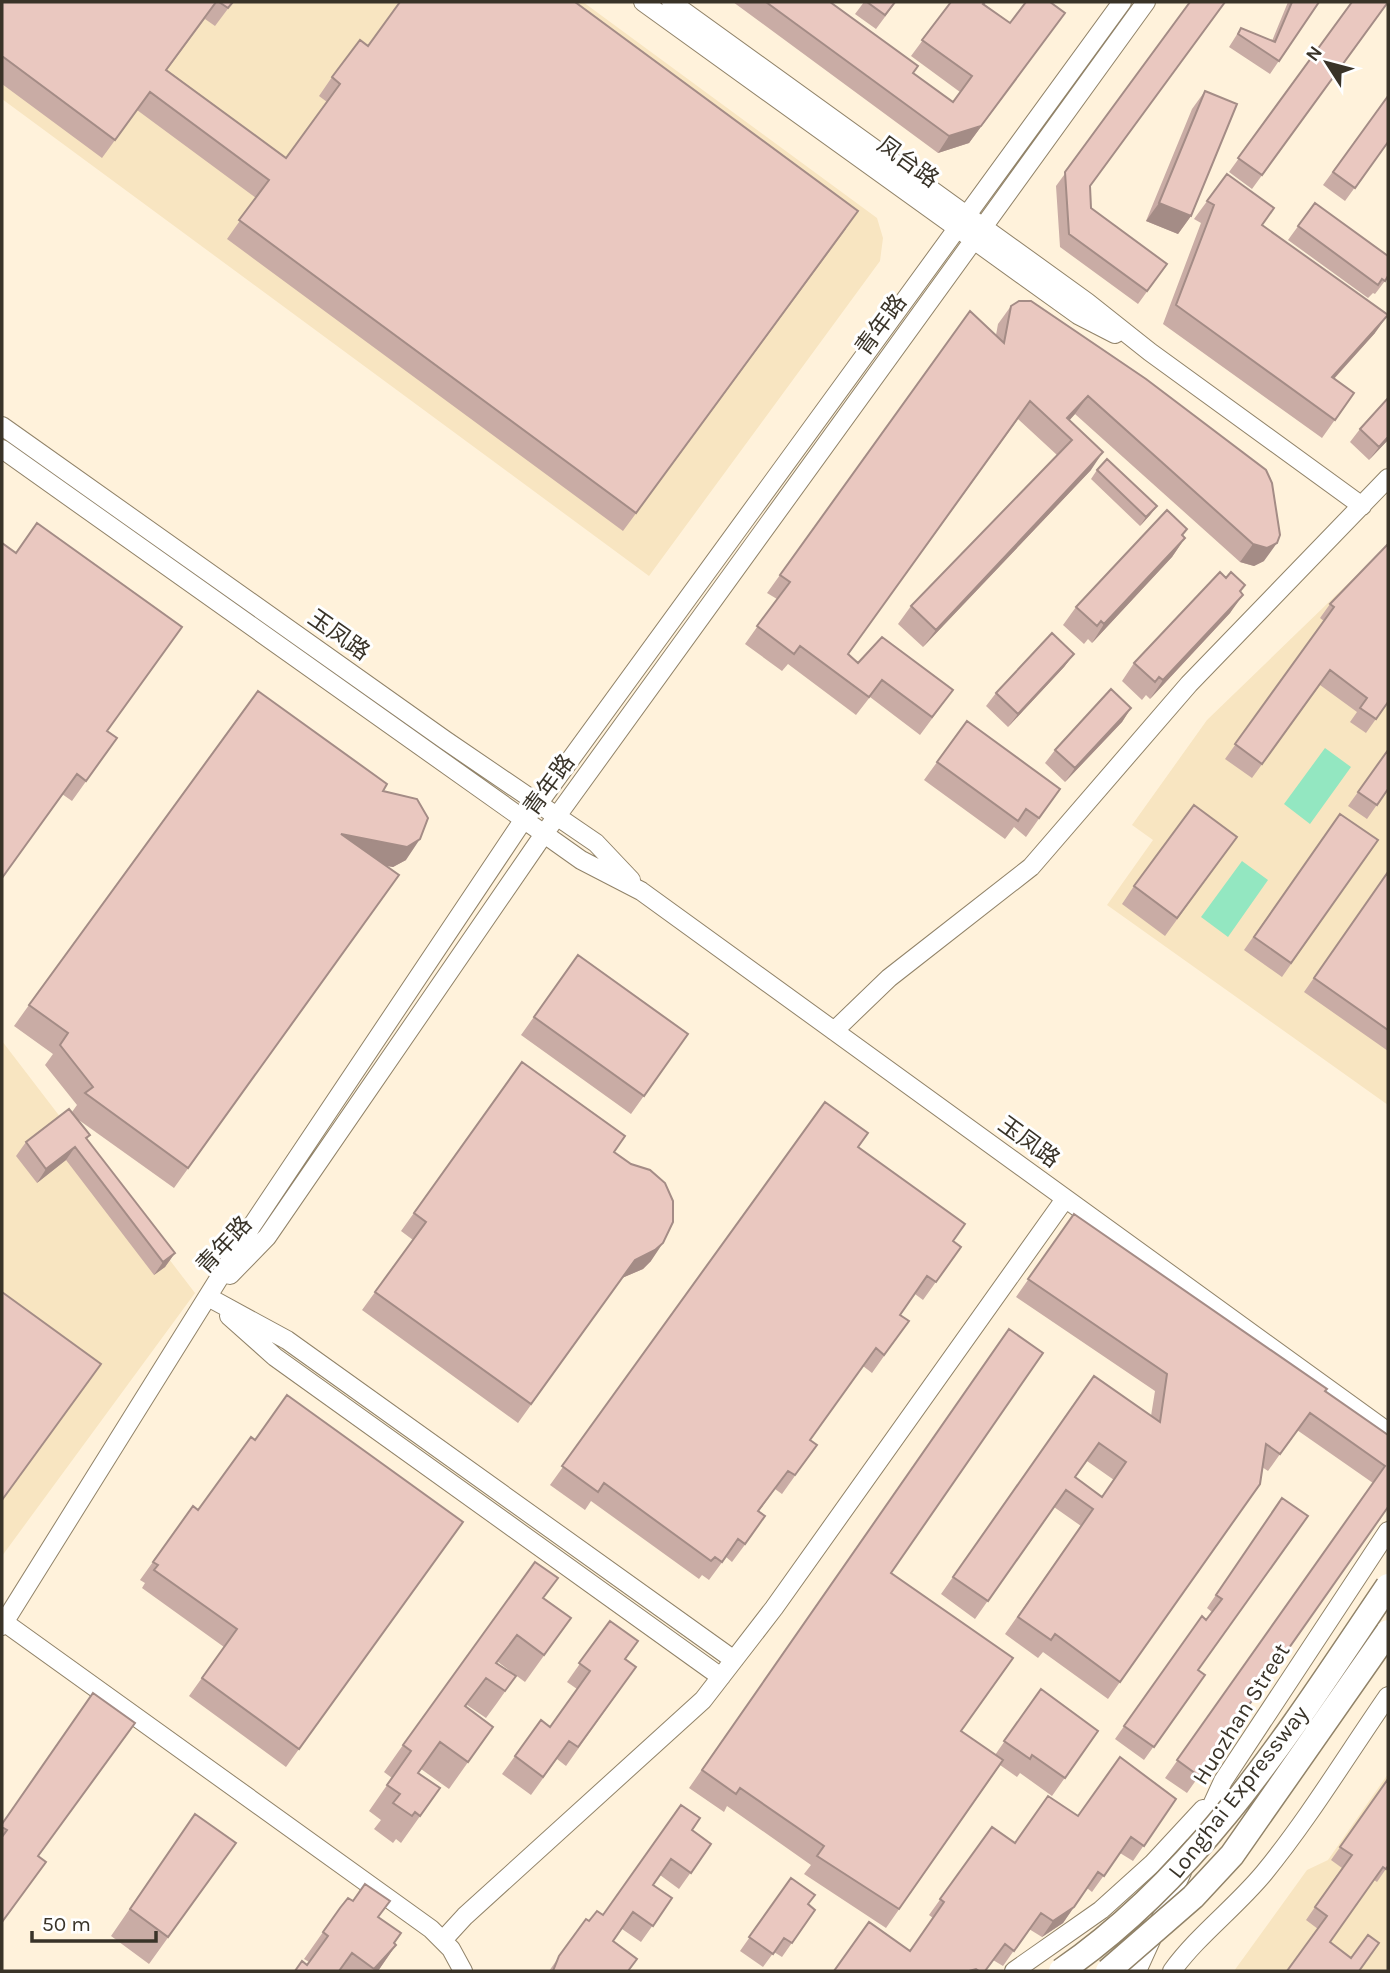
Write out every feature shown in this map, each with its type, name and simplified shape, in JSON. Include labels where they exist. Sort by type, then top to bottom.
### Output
[{"type":"highway","name":"Longhai Expressway","points":[[1061,1971],[1155,1896],[1196,1853],[1282,1740],[1388,1586]]},
{"type":"highway","name":"Longhai Expressway","points":[[1108,1971],[1167,1920],[1232,1855],[1388,1632]]},
{"type":"street","name":"凤台路","points":[[643,2],[962,221]]},
{"type":"street","name":"凤台路","points":[[671,2],[978,233],[1078,315],[1150,352],[1362,506]]},
{"type":"street","name":"青年路","points":[[208,1297],[251,1227],[524,819],[538,804],[1122,2]]},
{"type":"street","name":"青年路","points":[[208,1297],[267,1237],[544,834],[1146,2]]},
{"type":"street","name":"玉凤路","points":[[2,426],[596,843],[640,891]]},
{"type":"street","name":"玉凤路","points":[[2,449],[581,860],[640,891],[1388,1433]]},
{"type":"street","points":[[834,1031],[888,978],[1031,867],[1189,684],[1388,478]]},
{"type":"street","points":[[443,1940],[465,1916],[703,1700],[1065,1199]]},
{"type":"street","points":[[208,1297],[3,1624],[443,1940],[463,1971]]},
{"type":"street","points":[[208,1297],[287,1339],[734,1660]]},
{"type":"street","points":[[208,1297],[275,1357],[721,1677]]},
{"type":"street","name":"Huozhan Street","points":[[1137,1971],[1223,1781],[1388,1531]]},
{"type":"street","points":[[1170,1971],[1265,1872],[1388,1696]]},
{"type":"street","points":[[1014,1971],[1101,1910],[1152,1864],[1199,1816],[1223,1781]]},
{"type":"shaded area","points":[[2,2],[583,2],[877,218],[883,238],[880,261],[649,576],[2,99]]},
{"type":"shaded area","points":[[1388,545],[1388,1105],[1107,905],[1153,840],[1132,825],[1207,720]]},
{"type":"shaded area","points":[[2,1041],[195,1293],[2,1556]]},
{"type":"shaded area","points":[[1388,1774],[1388,1971],[1234,1971],[1307,1870],[1328,1860]]},
{"type":"green space","points":[[1325,748],[1351,767],[1310,824],[1284,804]]},
{"type":"green space","points":[[1242,861],[1268,880],[1228,937],[1201,917]]},
{"type":"building","points":[[2,2],[216,2],[166,70],[286,158],[340,84],[332,77],[360,40],[368,46],[400,2],[575,2],[858,211],[636,513],[239,220],[269,180],[150,92],[115,140],[2,56]]},
{"type":"building","points":[[219,2],[233,2],[228,8]]},
{"type":"building","points":[[766,2],[830,2],[918,66],[913,73],[953,102],[972,76],[922,40],[951,2],[985,2],[983,4],[1010,23],[1026,2],[1050,2],[1065,13],[981,126],[949,136]]},
{"type":"building","points":[[867,2],[895,2],[885,15]]},
{"type":"building","points":[[1190,2],[1225,2],[1090,186],[1091,208],[1167,264],[1147,291],[1069,234],[1065,172]]},
{"type":"building","points":[[1292,2],[1319,2],[1279,61],[1238,34],[1241,28],[1275,42]]},
{"type":"building","points":[[1352,2],[1388,2],[1262,175],[1238,158]]},
{"type":"building","points":[[1205,91],[1237,104],[1191,216],[1159,203]]},
{"type":"building","points":[[1388,96],[1388,142],[1355,188],[1333,172]]},
{"type":"building","points":[[1227,174],[1274,208],[1262,225],[1388,315],[1332,377],[1354,393],[1335,420],[1176,305],[1214,205],[1207,201]]},
{"type":"building","points":[[1315,203],[1388,256],[1388,276],[1385,281],[1382,279],[1378,285],[1298,226]]},
{"type":"building","points":[[1019,301],[1031,301],[1146,379],[1266,470],[1272,483],[1280,535],[1277,543],[1267,548],[1253,544],[1088,396],[1067,418],[1103,452],[936,630],[911,606],[1072,440],[1030,401],[848,654],[858,663],[882,637],[953,690],[932,717],[882,680],[869,697],[800,646],[794,654],[757,626],[790,582],[780,575],[970,311],[1004,343],[1011,306]]},
{"type":"building","points":[[1388,398],[1388,437],[1379,447],[1360,429]]},
{"type":"building","points":[[1107,459],[1157,506],[1146,517],[1097,470]]},
{"type":"building","points":[[1167,510],[1187,529],[1182,535],[1185,538],[1104,624],[1101,621],[1097,626],[1076,607]]},
{"type":"building","points":[[37,523],[182,627],[107,731],[117,738],[86,781],[77,774],[2,878],[2,543],[16,553]]},
{"type":"building","points":[[1388,544],[1388,702],[1376,719],[1360,708],[1367,698],[1330,670],[1262,764],[1235,744],[1334,607],[1330,604]]},
{"type":"building","points":[[1220,572],[1226,578],[1231,572],[1245,585],[1240,591],[1243,595],[1163,680],[1159,677],[1155,682],[1134,663]]},
{"type":"building","points":[[1052,633],[1074,654],[1018,714],[996,693]]},
{"type":"building","points":[[1111,689],[1131,708],[1075,768],[1055,750]]},
{"type":"building","points":[[258,691],[387,784],[383,791],[417,799],[428,818],[420,839],[407,847],[341,834],[399,875],[188,1168],[85,1093],[93,1087],[60,1045],[68,1033],[29,1005]]},
{"type":"building","points":[[967,721],[1060,789],[1039,818],[1026,809],[1018,821],[937,762]]},
{"type":"building","points":[[1388,750],[1388,789],[1377,805],[1358,792]]},
{"type":"building","points":[[1194,805],[1237,837],[1177,918],[1134,886]]},
{"type":"building","points":[[1340,814],[1378,840],[1291,963],[1254,937]]},
{"type":"building","points":[[1388,872],[1388,1030],[1314,978]]},
{"type":"building","points":[[578,955],[688,1034],[644,1096],[534,1017]]},
{"type":"building","points":[[522,1062],[625,1136],[614,1152],[631,1164],[650,1170],[665,1183],[673,1201],[673,1222],[663,1243],[635,1260],[531,1404],[375,1292],[426,1222],[414,1213]]},
{"type":"building","points":[[825,1102],[868,1133],[858,1147],[965,1224],[953,1241],[961,1247],[936,1282],[927,1276],[900,1315],[909,1321],[884,1355],[876,1348],[810,1440],[817,1445],[795,1475],[788,1471],[758,1511],[765,1516],[745,1544],[738,1539],[722,1562],[715,1557],[711,1561],[604,1483],[598,1492],[562,1466]]},
{"type":"building","points":[[69,1109],[90,1135],[86,1138],[175,1253],[163,1262],[75,1147],[46,1169],[26,1142]]},
{"type":"building","points":[[1074,1214],[1327,1389],[1325,1391],[1388,1435],[1388,1507],[1199,1776],[1177,1760],[1385,1466],[1310,1413],[1280,1454],[1266,1444],[1260,1484],[1120,1682],[1055,1634],[1051,1640],[1018,1617],[1093,1509],[1066,1490],[988,1601],[953,1577],[1094,1376],[1160,1422],[1167,1374],[1028,1279]],"holes":[[[1099,1443],[1126,1462],[1102,1497],[1075,1477]]]},
{"type":"building","points":[[2,1292],[101,1364],[2,1500]]},
{"type":"building","points":[[1009,1329],[1043,1353],[891,1573],[1013,1658],[961,1731],[1003,1760],[899,1909],[817,1856],[824,1846],[740,1788],[736,1794],[702,1770]]},
{"type":"building","points":[[287,1395],[463,1522],[299,1749],[202,1678],[237,1629],[154,1570],[158,1565],[153,1562],[193,1506],[198,1510],[251,1437],[255,1440]]},
{"type":"building","points":[[1282,1498],[1308,1516],[1198,1670],[1205,1675],[1154,1747],[1124,1726],[1202,1616],[1206,1620],[1222,1599],[1216,1595]]},
{"type":"building","points":[[535,1562],[558,1578],[543,1598],[571,1618],[544,1655],[517,1635],[496,1663],[516,1676],[505,1691],[486,1678],[465,1706],[493,1727],[468,1762],[440,1742],[418,1773],[440,1788],[420,1816],[415,1812],[412,1816],[393,1803],[400,1794],[387,1785],[411,1751],[403,1745]]},
{"type":"building","points":[[610,1621],[638,1641],[625,1659],[636,1667],[578,1747],[569,1741],[543,1777],[515,1756],[541,1720],[550,1727],[590,1671],[579,1663]]},
{"type":"building","points":[[1041,1689],[1098,1731],[1065,1778],[1032,1755],[1030,1759],[1004,1741]]},
{"type":"building","points":[[93,1693],[135,1723],[38,1856],[46,1862],[2,1922],[2,1837],[7,1830],[2,1824]]},
{"type":"building","points":[[1120,1757],[1176,1799],[1144,1846],[1131,1837],[1104,1876],[1098,1872],[1074,1907],[1053,1921],[1041,1913],[1014,1951],[1005,1944],[985,1971],[834,1971],[869,1922],[910,1951],[944,1902],[940,1899],[992,1827],[1015,1843],[1048,1796],[1078,1816]]},
{"type":"building","points":[[1388,1779],[1388,1866],[1386,1869],[1383,1867],[1330,1942],[1351,1958],[1368,1935],[1379,1943],[1359,1971],[1287,1971],[1327,1916],[1315,1907],[1352,1855],[1340,1847]]},
{"type":"building","points":[[681,1805],[700,1818],[692,1830],[711,1844],[691,1873],[671,1859],[653,1885],[672,1898],[653,1926],[633,1912],[613,1941],[637,1959],[628,1971],[553,1971],[559,1956],[586,1919],[589,1921],[597,1911],[603,1915]]},
{"type":"building","points":[[195,1814],[236,1843],[168,1937],[130,1909]]},
{"type":"building","points":[[791,1878],[815,1895],[808,1904],[815,1910],[792,1943],[784,1938],[773,1954],[749,1937]]},
{"type":"building","points":[[365,1884],[390,1901],[378,1917],[401,1933],[394,1943],[396,1945],[374,1969],[352,1953],[339,1971],[295,1971],[302,1961],[307,1965],[328,1936],[323,1932],[340,1908],[348,1898],[353,1901]]}]
